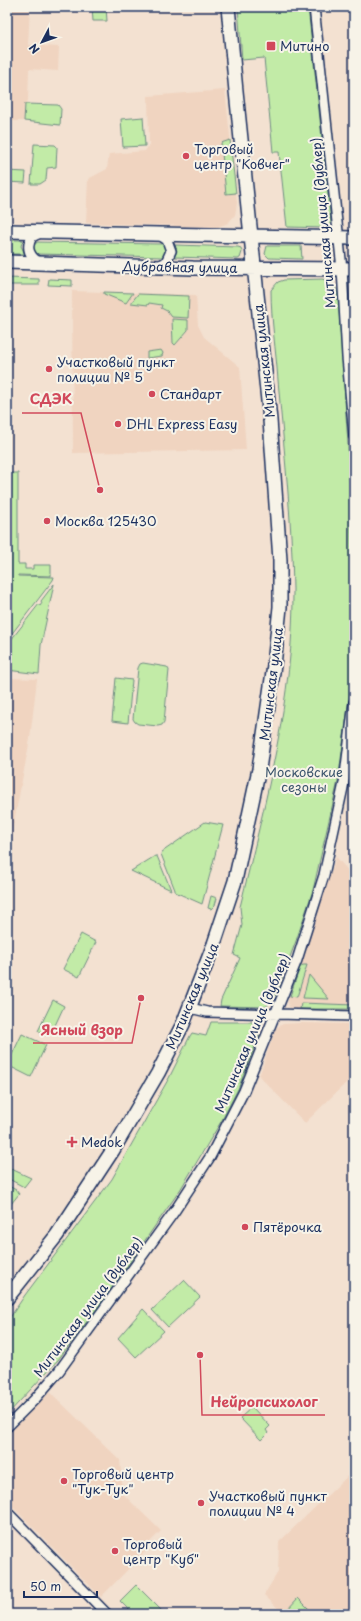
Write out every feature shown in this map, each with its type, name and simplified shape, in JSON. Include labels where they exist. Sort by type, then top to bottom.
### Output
[{"type":"main road","name":"Митинская улица","points":[[7,1298],[57,1235],[113,1150],[158,1073],[190,1008],[231,895],[260,769],[268,716],[280,607],[280,560],[277,498],[228,7]]},
{"type":"main road","points":[[7,231],[354,238]]},
{"type":"main road","name":"Дубравная улица","points":[[7,262],[156,267],[348,269]]},
{"type":"street","name":"Митинская улица (дублер)","points":[[314,7],[339,237],[348,269],[347,357],[354,436]]},
{"type":"street","points":[[42,264],[34,259],[29,246],[32,237],[44,232]]},
{"type":"street","points":[[156,267],[166,262],[171,251],[167,240],[157,234]]},
{"type":"street","name":"Митинская улица (дублер)","points":[[7,1427],[35,1399],[59,1371],[180,1204],[210,1157],[233,1115],[297,960],[324,875],[344,782],[354,703]]},
{"type":"street","points":[[190,1008],[206,1012],[354,1016]]},
{"type":"street","points":[[7,1512],[108,1614]]},
{"type":"shaded area","points":[[7,7],[30,7],[28,45],[59,47],[58,71],[29,69],[28,101],[25,104],[24,121],[7,121]]},
{"type":"shaded area","points":[[225,90],[237,203],[235,215],[228,223],[218,227],[86,223],[88,179],[107,169],[109,154],[145,151],[149,145],[148,96]]},
{"type":"shaded area","points":[[72,291],[196,295],[198,325],[204,337],[240,367],[246,450],[73,453]],"holes":[[[189,296],[171,315],[162,308],[162,305],[137,303]],[[172,319],[188,320],[188,330],[175,345],[173,343]]]},
{"type":"shaded area","points":[[7,678],[37,679],[30,739],[7,858]]},
{"type":"shaded area","points":[[336,857],[354,877],[354,1010],[294,1009],[289,1007],[288,1001]]},
{"type":"shaded area","points":[[283,1024],[354,1024],[354,1075],[305,1123],[259,1076],[276,1028]]},
{"type":"shaded area","points":[[50,1392],[120,1460],[123,1494],[161,1531],[146,1546],[148,1549],[101,1597],[7,1501],[7,1435]]},
{"type":"shaded area","points":[[354,1470],[354,1614],[284,1614],[264,1595],[278,1572],[279,1542]]},
{"type":"green space","points":[[92,7],[106,7],[107,21],[93,21]]},
{"type":"green space","points":[[238,7],[308,7],[331,223],[327,228],[287,227],[279,152],[273,152],[264,58],[242,60]]},
{"type":"green space","points":[[25,104],[58,105],[61,109],[60,125],[24,121]]},
{"type":"green space","points":[[143,117],[145,146],[123,147],[121,119]]},
{"type":"green space","points":[[230,140],[236,193],[226,194],[221,143]]},
{"type":"green space","points":[[34,144],[55,145],[57,147],[56,167],[47,168],[46,180],[40,184],[31,184]]},
{"type":"green space","points":[[7,171],[26,172],[25,183],[7,182]]},
{"type":"green space","points":[[7,240],[23,240],[21,246],[25,254],[7,254]]},
{"type":"green space","points":[[37,242],[163,244],[166,251],[162,257],[38,254],[34,252],[33,247]]},
{"type":"green space","points":[[175,245],[238,247],[241,248],[242,252],[240,258],[238,259],[174,257],[177,251]]},
{"type":"green space","points":[[267,246],[301,246],[302,259],[269,258],[265,254]]},
{"type":"green space","points":[[7,278],[39,279],[39,285],[7,285]]},
{"type":"green space","points":[[49,279],[72,280],[72,286],[48,285]]},
{"type":"green space","name":"Московские сезоны","points":[[322,279],[333,284],[338,295],[348,445],[354,597],[354,643],[351,685],[338,781],[313,890],[296,941],[275,996],[266,1007],[220,1006],[221,1000],[240,958],[234,955],[242,925],[240,907],[276,750],[289,669],[292,629],[293,589],[291,537],[271,290],[278,282],[284,280]]},
{"type":"green space","points":[[104,292],[133,293],[126,303],[104,294]]},
{"type":"green space","points":[[138,294],[189,296],[188,318],[172,317],[167,311],[161,308],[162,305],[131,303]]},
{"type":"green space","points":[[172,319],[188,320],[188,330],[175,345],[173,343]]},
{"type":"green space","points":[[161,350],[163,353],[162,356],[147,358],[147,352]]},
{"type":"green space","points":[[11,473],[18,473],[18,564],[25,564],[25,569],[33,569],[33,565],[51,565],[51,576],[18,576],[54,577],[7,640],[7,556],[9,556]]},
{"type":"green space","points":[[54,584],[41,645],[39,674],[7,670],[7,645],[39,604],[40,606],[42,603],[41,601]]},
{"type":"green space","points":[[143,663],[167,667],[169,670],[164,722],[162,725],[138,724],[133,719],[138,668],[140,664]]},
{"type":"green space","points":[[116,678],[132,680],[128,723],[112,721]]},
{"type":"green space","points":[[205,822],[223,825],[202,904],[175,892],[161,854]]},
{"type":"green space","points":[[157,856],[171,890],[131,871]]},
{"type":"green space","points":[[211,896],[217,898],[215,905],[211,909],[208,908]]},
{"type":"green space","points":[[81,934],[96,942],[79,977],[63,969]]},
{"type":"green space","points":[[307,965],[297,997],[290,996],[300,967]]},
{"type":"green space","points":[[309,975],[329,999],[303,998]]},
{"type":"green space","points":[[53,1000],[64,1006],[51,1034],[44,1035],[38,1031]]},
{"type":"green space","points":[[301,1003],[354,1005],[354,1009],[300,1009]]},
{"type":"green space","points":[[211,1022],[259,1022],[261,1024],[260,1029],[258,1029],[259,1036],[238,1089],[222,1120],[180,1190],[107,1295],[58,1360],[7,1415],[7,1322],[25,1295],[112,1179],[169,1078],[192,1033],[206,1036]]},
{"type":"green space","points":[[22,1034],[46,1045],[31,1077],[7,1065]]},
{"type":"green space","points":[[7,1167],[31,1178],[24,1187],[7,1178]]},
{"type":"green space","points":[[7,1185],[16,1190],[19,1194],[7,1209]]},
{"type":"green space","points":[[184,1280],[200,1297],[168,1327],[152,1310]]},
{"type":"green space","points":[[143,1309],[164,1331],[136,1357],[118,1338]]},
{"type":"green space","points":[[252,1407],[270,1426],[266,1430],[268,1433],[261,1440],[240,1418]]},
{"type":"green space","points":[[136,1585],[165,1614],[133,1614],[120,1601]]},
{"type":"green space","points":[[298,1598],[314,1614],[291,1614],[287,1610]]},
{"type":"place","name":"Митино","points":[[271,46]]},
{"type":"place","name":"Торговый центр \"Ковчег\"","points":[[186,156]]},
{"type":"place","name":"Участковый пункт полиции № 5","points":[[49,369]]},
{"type":"place","name":"Стандарт","points":[[152,394]]},
{"type":"place","name":"DHL Express Easy","points":[[118,424]]},
{"type":"place","name":"СДЭК","points":[[100,490]]},
{"type":"place","name":"Москва 125430","points":[[47,521]]},
{"type":"place","name":"Ясный взор","points":[[141,998]]},
{"type":"place","name":"Medok","points":[[72,1142]]},
{"type":"place","name":"Пятёрочка","points":[[245,1227]]},
{"type":"place","name":"Нейропсихолог","points":[[200,1355]]},
{"type":"place","name":"Торговый центр \"Тук-Тук\"","points":[[64,1481]]},
{"type":"place","name":"Участковый пункт полиции № 4","points":[[201,1503]]},
{"type":"place","name":"Торговый центр \"Куб\"","points":[[115,1551]]}]
